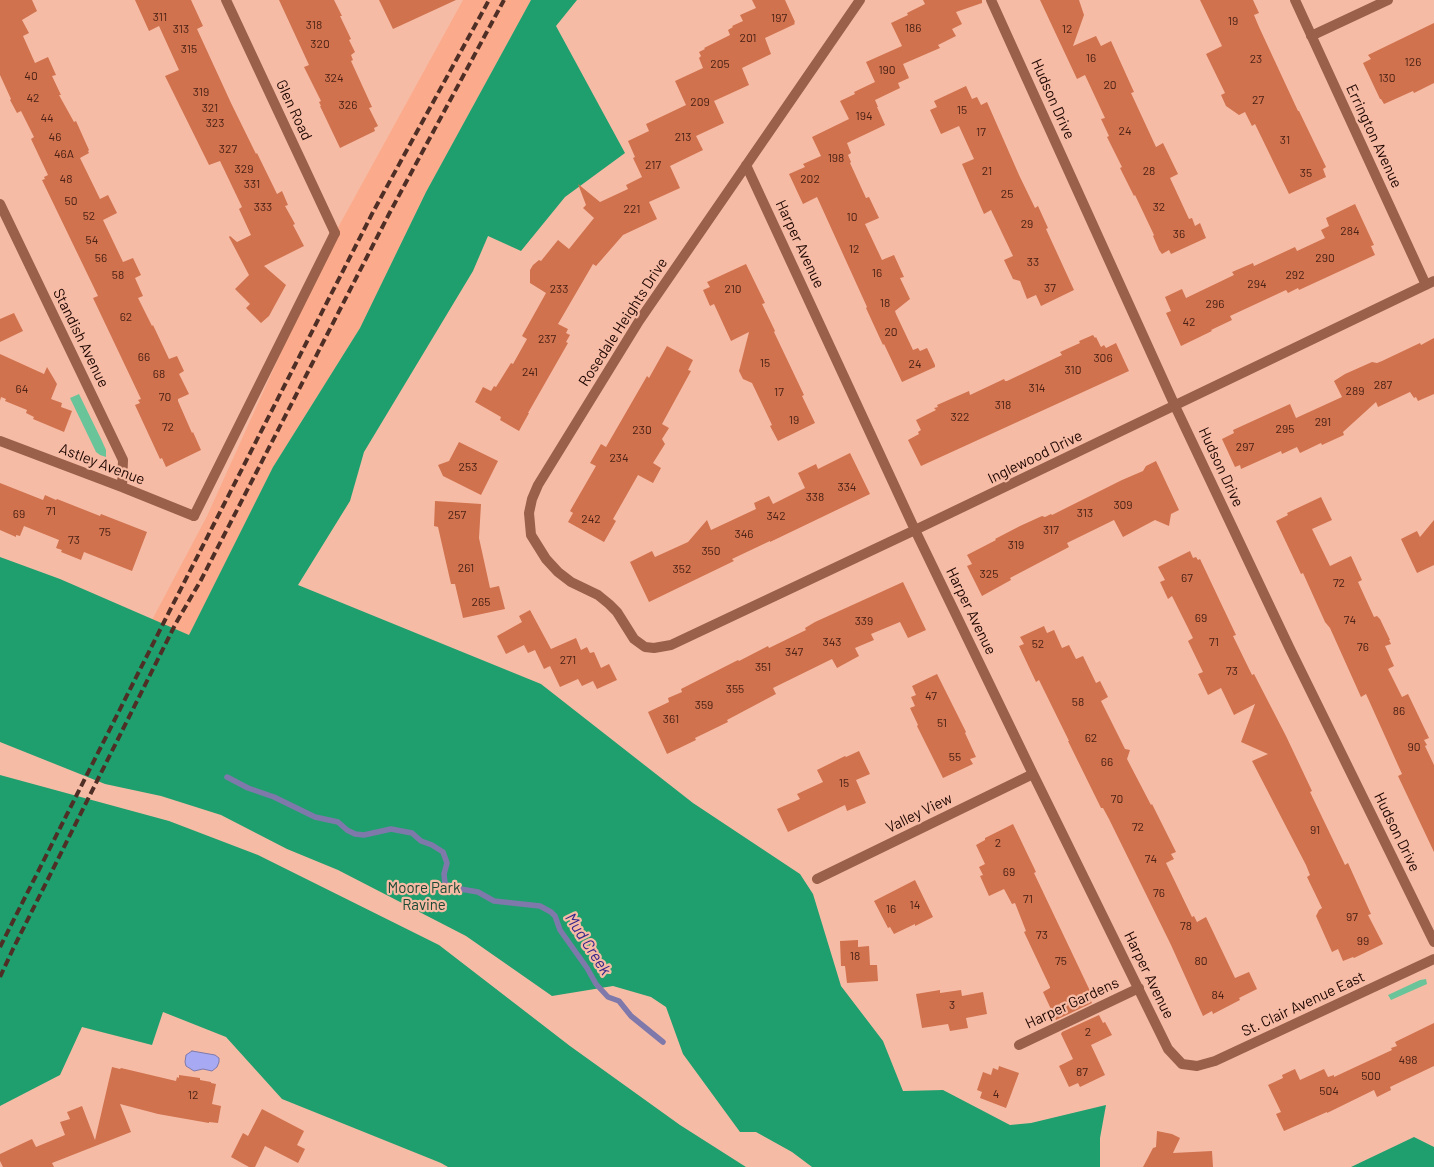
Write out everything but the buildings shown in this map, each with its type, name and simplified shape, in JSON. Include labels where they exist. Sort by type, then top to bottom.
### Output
[{"type":"street","name":"Glen Road","points":[[194,516],[335,232],[226,0]]},
{"type":"street","name":"Rosedale Heights Drive","points":[[645,647],[634,639],[618,612],[598,595],[571,582],[558,572],[546,558],[531,535],[529,513],[532,499],[538,485],[639,321],[860,0]]},
{"type":"street","name":"Hudson Drive","points":[[991,0],[1175,406],[1290,649],[1434,942]]},
{"type":"street","name":"Errington Avenue","points":[[1295,0],[1416,265],[1430,283]]},
{"type":"street","points":[[1311,36],[1388,0]]},
{"type":"street","name":"Harper Avenue","points":[[746,164],[915,530],[1033,774],[1168,1049],[1182,1064]]},
{"type":"street","name":"Standish Avenue","points":[[0,204],[123,460],[122,486]]},
{"type":"street","name":"Inglewood Drive","points":[[645,647],[654,648],[671,645],[1430,283]]},
{"type":"street","name":"Astley Avenue","points":[[0,441],[122,486],[194,516]]},
{"type":"street","name":"Valley View","points":[[817,879],[1033,774]]},
{"type":"street","name":"St. Clair Avenue East","points":[[1182,1064],[1197,1066],[1215,1061],[1434,959]]},
{"type":"street","name":"Harper Gardens","points":[[1019,1045],[1139,988]]},
{"type":"shaded area","points":[[463,0],[531,0],[426,192],[360,328],[273,467],[189,636],[152,620],[207,516],[335,233]]},
{"type":"green space","name":"Moore Park Ravine","points":[[531,0],[577,0],[556,26],[625,153],[565,197],[521,251],[488,236],[473,271],[364,452],[350,501],[298,585],[541,684],[693,803],[800,874],[813,894],[841,986],[883,1041],[903,1091],[943,1090],[1010,1125],[1031,1123],[1106,1105],[1100,1138],[1100,1167],[812,1167],[792,1152],[756,1132],[740,1132],[683,1054],[666,1007],[651,997],[613,986],[552,996],[466,936],[338,870],[287,849],[221,815],[161,796],[105,784],[0,742],[0,557],[60,579],[189,635],[273,467],[360,328],[426,192]]},
{"type":"green space","points":[[79,394],[106,450],[106,457],[96,452],[70,398]]},
{"type":"green space","points":[[0,775],[169,821],[258,855],[439,945],[570,1046],[680,1125],[746,1167],[448,1167],[282,1099],[226,1037],[163,1012],[152,1045],[82,1027],[60,1075],[0,1106]]},
{"type":"green space","points":[[1426,979],[1427,984],[1391,1000],[1388,995],[1420,980]]},
{"type":"green space","points":[[1414,1137],[1434,1147],[1434,1167],[1351,1167]]},
{"type":"water","points":[[192,1051],[215,1055],[219,1058],[217,1067],[212,1071],[203,1069],[194,1071],[186,1066],[186,1055]]},
{"type":"waterway","name":"Mud Creek","points":[[227,777],[315,817],[338,822],[355,834],[364,835],[391,829],[412,833],[421,841],[443,852],[447,863],[444,874],[445,883],[449,887],[478,892],[494,901],[540,906],[551,912],[555,916],[560,930],[596,984],[608,997],[619,1001],[631,1016],[663,1042]]},
{"type":"railway","points":[[0,947],[373,212],[489,0]]},
{"type":"railway","points":[[0,977],[176,623],[201,580],[389,214],[504,0]]}]
